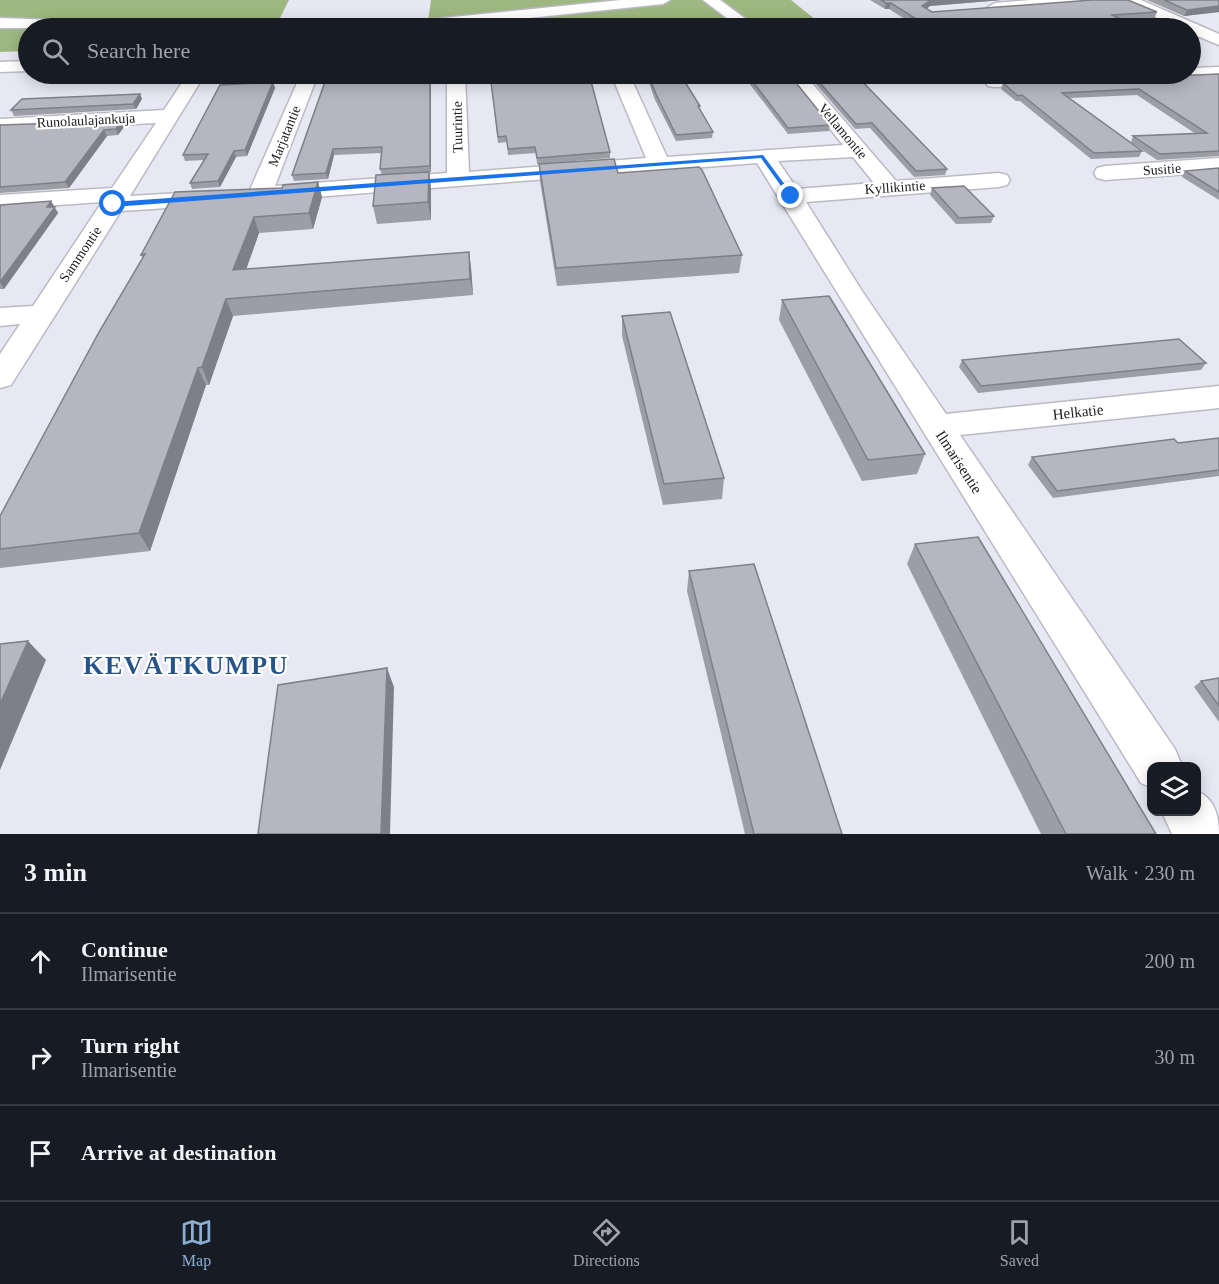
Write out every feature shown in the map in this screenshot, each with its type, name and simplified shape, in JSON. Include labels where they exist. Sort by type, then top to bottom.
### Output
[{"type":"street","points":[[542,0],[555,12]]},
{"type":"street","points":[[495,18],[663,0]]},
{"type":"street","points":[[710,0],[736,18]]},
{"type":"street","points":[[976,9],[1089,0]]},
{"type":"street","points":[[1129,0],[1170,18]]},
{"type":"street","points":[[598,7],[609,18]]},
{"type":"street","points":[[0,21],[21,10]]},
{"type":"street","points":[[0,21],[18,22]]},
{"type":"street","points":[[1201,32],[1219,40]]},
{"type":"street","points":[[0,67],[18,66]]},
{"type":"street","points":[[1201,73],[1219,72]]},
{"type":"street","name":"Sammontie","points":[[0,378],[190,84]]},
{"type":"street","name":"Marjatantie","points":[[260,194],[305,84]]},
{"type":"street","name":"Tuurintie","points":[[456,84],[458,180]]},
{"type":"street","points":[[624,84],[660,165]]},
{"type":"street","name":"Vellamontie","points":[[803,84],[890,188]]},
{"type":"street","name":"Runolaulajankuja","points":[[3,124],[170,116]]},
{"type":"street","points":[[0,202],[260,194],[859,150]]},
{"type":"street","name":"Ilmarisentie","points":[[763,156],[791,196],[848,291],[1155,762]]},
{"type":"street","name":"Susitie","points":[[1105,173],[1219,165]]},
{"type":"street","name":"Kyllikintie","points":[[791,196],[999,180]]},
{"type":"street","points":[[0,317],[40,314]]},
{"type":"street","name":"Helkatie","points":[[936,426],[1219,397]]},
{"type":"street","points":[[1190,816],[1202,834]]},
{"type":"green space","points":[[0,0],[289,0],[280,18],[18,18],[18,51],[0,52]]},
{"type":"green space","points":[[431,0],[791,0],[814,18],[428,18]]},
{"type":"building","points":[[881,0],[931,0],[922,6],[932,12],[1092,0],[1128,0],[1157,12],[1112,15],[1118,18],[914,18],[891,3]]},
{"type":"building","points":[[1164,0],[1219,0],[1219,6],[1187,10]]},
{"type":"building","points":[[1219,74],[1219,151],[1160,154],[1133,136],[1207,133],[1139,89],[1062,93],[1142,151],[1094,153],[1022,95],[1018,96],[1004,84],[1201,84],[1201,75]]},
{"type":"building","points":[[272,84],[245,150],[234,151],[218,181],[190,183],[208,154],[183,155],[220,85]]},
{"type":"building","points":[[324,84],[430,84],[430,166],[380,169],[382,147],[333,149],[326,173],[292,175]]},
{"type":"building","points":[[491,84],[592,84],[610,152],[537,158],[535,147],[508,149],[506,136],[498,137]]},
{"type":"building","points":[[652,84],[686,84],[713,132],[676,135]]},
{"type":"building","points":[[755,84],[797,84],[830,125],[788,128]]},
{"type":"building","points":[[821,84],[865,84],[947,169],[916,171],[872,123],[856,124]]},
{"type":"building","points":[[140,94],[133,104],[11,110],[22,99]]},
{"type":"building","points":[[121,121],[116,129],[104,130],[65,182],[0,187],[0,125]]},
{"type":"building","points":[[614,159],[618,173],[699,167],[742,255],[556,268],[539,164]]},
{"type":"building","points":[[1219,168],[1219,192],[1185,171]]},
{"type":"building","points":[[429,172],[428,202],[373,206],[376,175]]},
{"type":"building","points":[[318,182],[309,213],[254,217],[233,270],[469,252],[470,279],[226,299],[202,367],[198,368],[139,533],[0,549],[0,516],[99,332],[145,254],[141,255],[175,192],[282,188],[283,185]]},
{"type":"building","points":[[964,186],[994,216],[959,218],[932,188]]},
{"type":"building","points":[[51,201],[47,207],[55,207],[0,282],[0,205]]},
{"type":"building","points":[[829,296],[925,454],[868,460],[782,300]]},
{"type":"building","points":[[670,312],[724,478],[664,484],[622,316]]},
{"type":"building","points":[[1179,339],[1206,363],[981,386],[962,360]]},
{"type":"building","points":[[1219,438],[1219,470],[1057,491],[1032,457],[1174,439],[1178,443]]},
{"type":"building","points":[[978,537],[1156,834],[1066,834],[915,544]]},
{"type":"building","points":[[754,564],[842,834],[754,834],[689,571]]},
{"type":"building","points":[[28,641],[0,704],[0,644]]},
{"type":"building","points":[[387,668],[381,834],[258,834],[278,685]]},
{"type":"building","points":[[1219,678],[1219,706],[1201,681]]},
{"type":"district","name":"KEVÄTKUMPU","points":[[186,665]]},
{"type":"route","points":[[113,204],[763,156],[791,196]]}]
